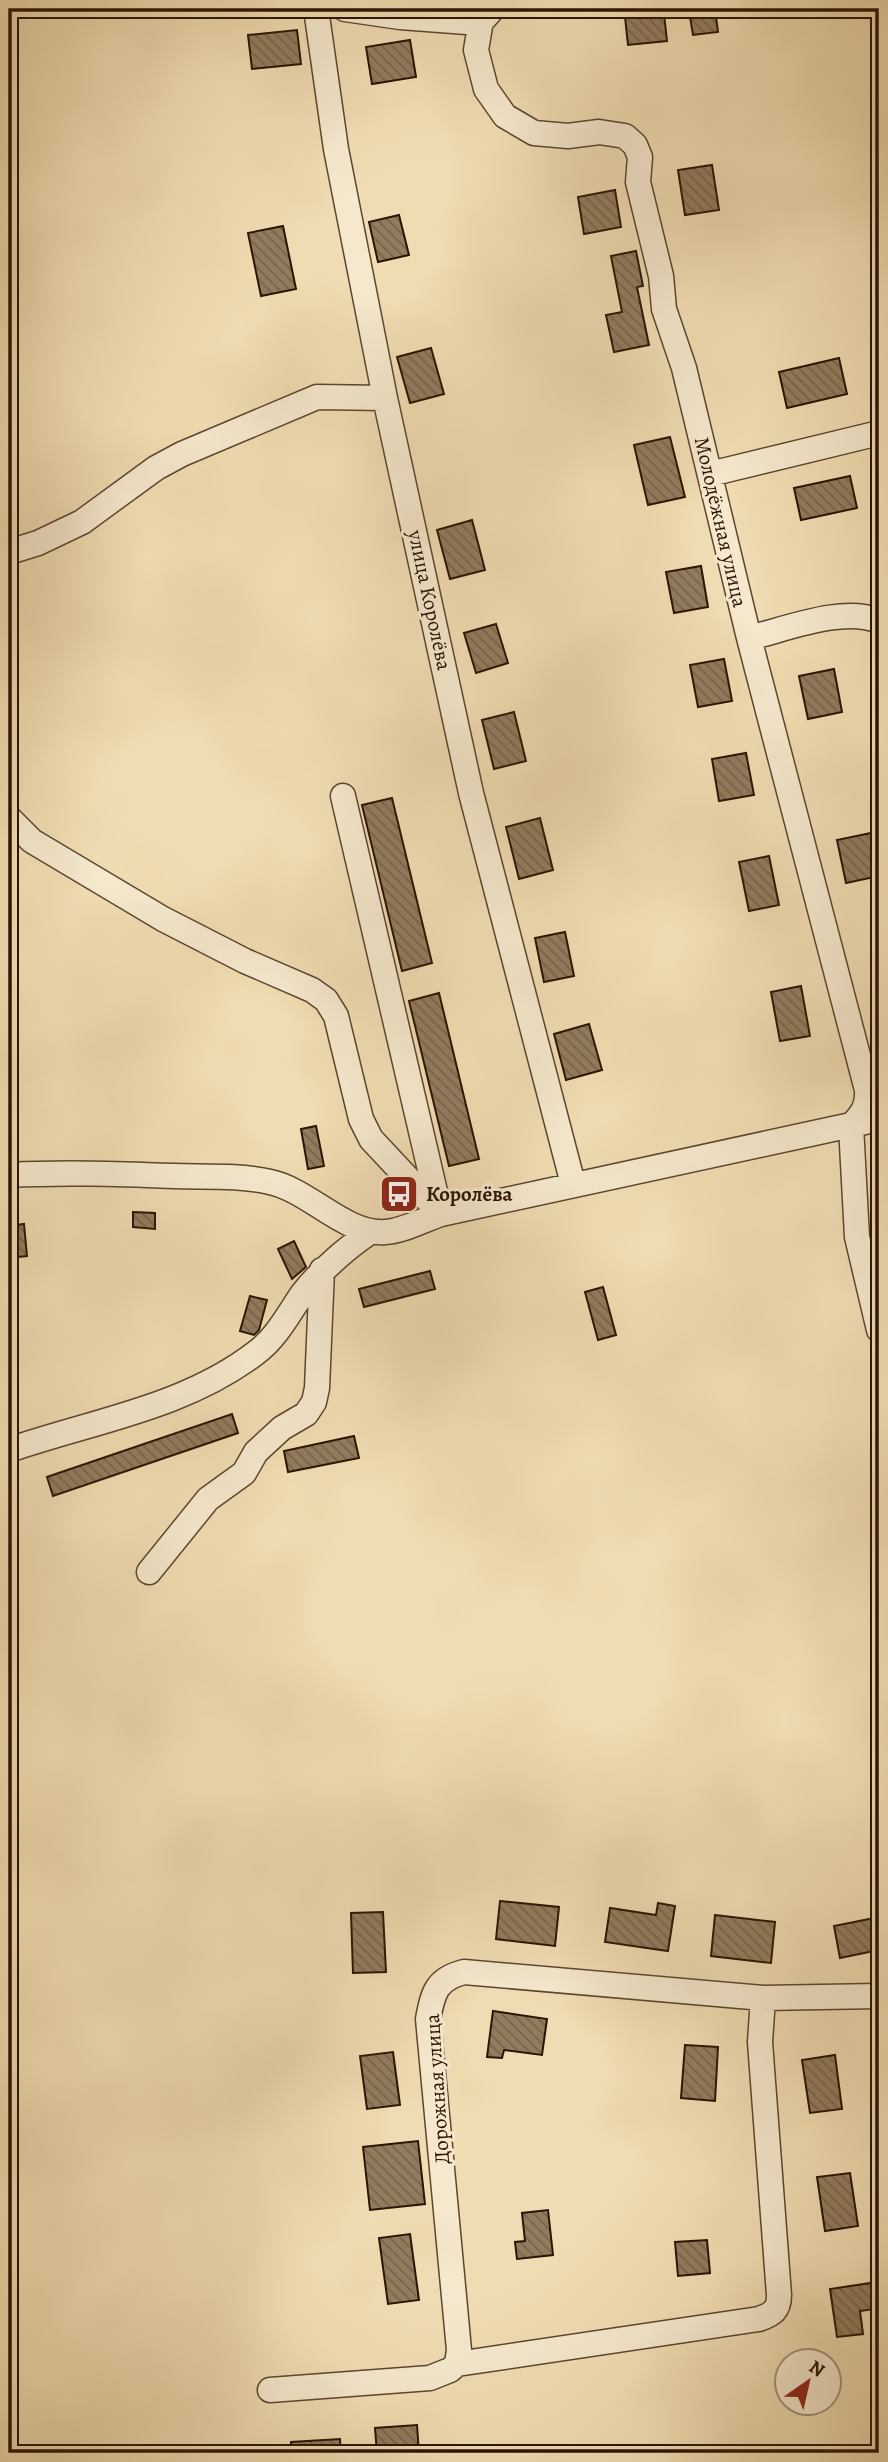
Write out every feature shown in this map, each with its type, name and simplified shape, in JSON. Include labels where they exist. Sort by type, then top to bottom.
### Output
[{"type":"street","name":"улица Королёва","points":[[316,9],[336,149],[385,398],[471,793],[573,1184]]},
{"type":"street","points":[[345,9],[400,17],[485,13]]},
{"type":"street","name":"Молодёжная улица","points":[[485,13],[476,50],[486,89],[505,116],[534,133],[568,136],[598,132],[625,136],[635,145],[640,157],[638,182],[661,276],[664,309],[684,368],[749,638],[867,1090],[865,1110],[851,1126]]},
{"type":"street","points":[[9,552],[38,543],[82,522],[156,468],[182,454],[317,397],[385,398]]},
{"type":"street","points":[[710,474],[879,433]]},
{"type":"street","points":[[749,638],[835,617],[857,616],[879,621]]},
{"type":"street","points":[[343,796],[441,1214]]},
{"type":"street","points":[[9,818],[32,841],[163,919],[245,961],[312,990],[326,1000],[336,1016],[361,1119],[371,1139],[441,1214]]},
{"type":"street","points":[[9,1175],[56,1172],[236,1178],[270,1182],[292,1189],[356,1227],[370,1232],[387,1232],[441,1214],[879,1118]]},
{"type":"street","points":[[851,1126],[857,1237],[879,1330]]},
{"type":"street","points":[[9,1450],[166,1402],[227,1373],[260,1350],[322,1270],[342,1251],[370,1232]]},
{"type":"street","points":[[149,1572],[208,1499],[244,1473],[256,1452],[282,1428],[306,1414],[314,1402],[317,1388],[322,1270]]},
{"type":"street","name":"Дорожная улица","points":[[457,2364],[459,2350],[428,2019],[432,1998],[440,1982],[451,1975],[464,1972],[763,1998],[879,1996]]},
{"type":"street","points":[[270,2390],[429,2378],[450,2371],[457,2364],[760,2319],[773,2314],[779,2305],[779,2295],[760,2042],[763,1998]]},
{"type":"building","points":[[715,9],[718,32],[693,35],[689,11]]},
{"type":"building","points":[[664,14],[667,41],[628,45],[625,17]]},
{"type":"building","points":[[297,30],[301,64],[252,69],[248,35]]},
{"type":"building","points":[[410,40],[416,77],[372,84],[366,47]]},
{"type":"building","points":[[712,165],[719,210],[685,215],[678,170]]},
{"type":"building","points":[[615,190],[621,227],[584,234],[578,197]]},
{"type":"building","points":[[399,215],[409,255],[378,262],[369,222]]},
{"type":"building","points":[[283,226],[296,289],[261,296],[248,233]]},
{"type":"building","points":[[636,251],[643,286],[637,287],[649,345],[614,352],[606,315],[622,312],[611,256]]},
{"type":"building","points":[[431,348],[444,394],[410,403],[397,357]]},
{"type":"building","points":[[839,358],[847,394],[787,408],[779,372]]},
{"type":"building","points":[[670,437],[685,497],[648,505],[634,445]]},
{"type":"building","points":[[850,476],[857,508],[801,520],[794,488]]},
{"type":"building","points":[[472,520],[485,570],[450,579],[437,530]]},
{"type":"building","points":[[701,566],[708,607],[674,613],[666,572]]},
{"type":"building","points":[[496,624],[508,663],[476,673],[464,633]]},
{"type":"building","points":[[724,659],[732,701],[698,707],[690,665]]},
{"type":"building","points":[[834,669],[842,712],[808,719],[799,676]]},
{"type":"building","points":[[514,712],[526,761],[494,769],[482,720]]},
{"type":"building","points":[[746,753],[754,795],[719,801],[712,759]]},
{"type":"building","points":[[392,798],[432,963],[402,971],[362,805]]},
{"type":"building","points":[[540,818],[553,870],[519,879],[506,827]]},
{"type":"building","points":[[871,833],[879,876],[846,883],[837,840]]},
{"type":"building","points":[[769,856],[779,905],[749,911],[739,862]]},
{"type":"building","points":[[565,932],[574,976],[544,982],[535,938]]},
{"type":"building","points":[[801,986],[810,1036],[780,1041],[771,992]]},
{"type":"building","points":[[439,993],[479,1159],[449,1166],[409,1001]]},
{"type":"building","points":[[589,1024],[602,1070],[566,1080],[554,1034]]},
{"type":"building","points":[[316,1126],[324,1166],[308,1169],[301,1129]]},
{"type":"building","points":[[133,1212],[155,1213],[155,1229],[133,1227]]},
{"type":"building","points":[[24,1224],[27,1256],[9,1258],[9,1226]]},
{"type":"building","points":[[294,1241],[306,1267],[292,1279],[278,1249]]},
{"type":"building","points":[[430,1271],[435,1289],[364,1307],[359,1289]]},
{"type":"building","points":[[603,1287],[616,1335],[598,1340],[585,1292]]},
{"type":"building","points":[[250,1296],[267,1300],[259,1330],[254,1335],[240,1331]]},
{"type":"building","points":[[232,1414],[238,1433],[53,1496],[47,1477]]},
{"type":"building","points":[[354,1436],[359,1458],[288,1472],[284,1451]]},
{"type":"building","points":[[500,1901],[559,1907],[555,1946],[496,1939]]},
{"type":"building","points":[[658,1903],[675,1906],[668,1951],[605,1942],[610,1908],[656,1915]]},
{"type":"building","points":[[383,1912],[386,1972],[353,1973],[351,1913]]},
{"type":"building","points":[[715,1915],[775,1922],[771,1963],[711,1956]]},
{"type":"building","points":[[879,1917],[879,1950],[840,1958],[834,1926]]},
{"type":"building","points":[[493,2011],[547,2019],[542,2055],[504,2050],[502,2058],[487,2057]]},
{"type":"building","points":[[685,2045],[718,2047],[715,2101],[681,2098]]},
{"type":"building","points":[[393,2052],[400,2105],[367,2109],[360,2056]]},
{"type":"building","points":[[835,2055],[842,2109],[810,2113],[802,2060]]},
{"type":"building","points":[[418,2141],[425,2204],[370,2210],[363,2147]]},
{"type":"building","points":[[850,2173],[858,2226],[825,2231],[817,2177]]},
{"type":"building","points":[[548,2210],[553,2255],[517,2259],[515,2242],[525,2241],[522,2213]]},
{"type":"building","points":[[410,2234],[419,2300],[388,2304],[379,2238]]},
{"type":"building","points":[[707,2240],[710,2273],[678,2276],[675,2242]]},
{"type":"building","points":[[871,2283],[875,2309],[860,2311],[863,2334],[837,2337],[830,2289]]},
{"type":"building","points":[[417,2425],[419,2453],[377,2453],[375,2428]]},
{"type":"building","points":[[340,2439],[341,2453],[291,2453],[291,2442]]},
{"type":"place","name":"Королёва","points":[[399,1194]]}]
